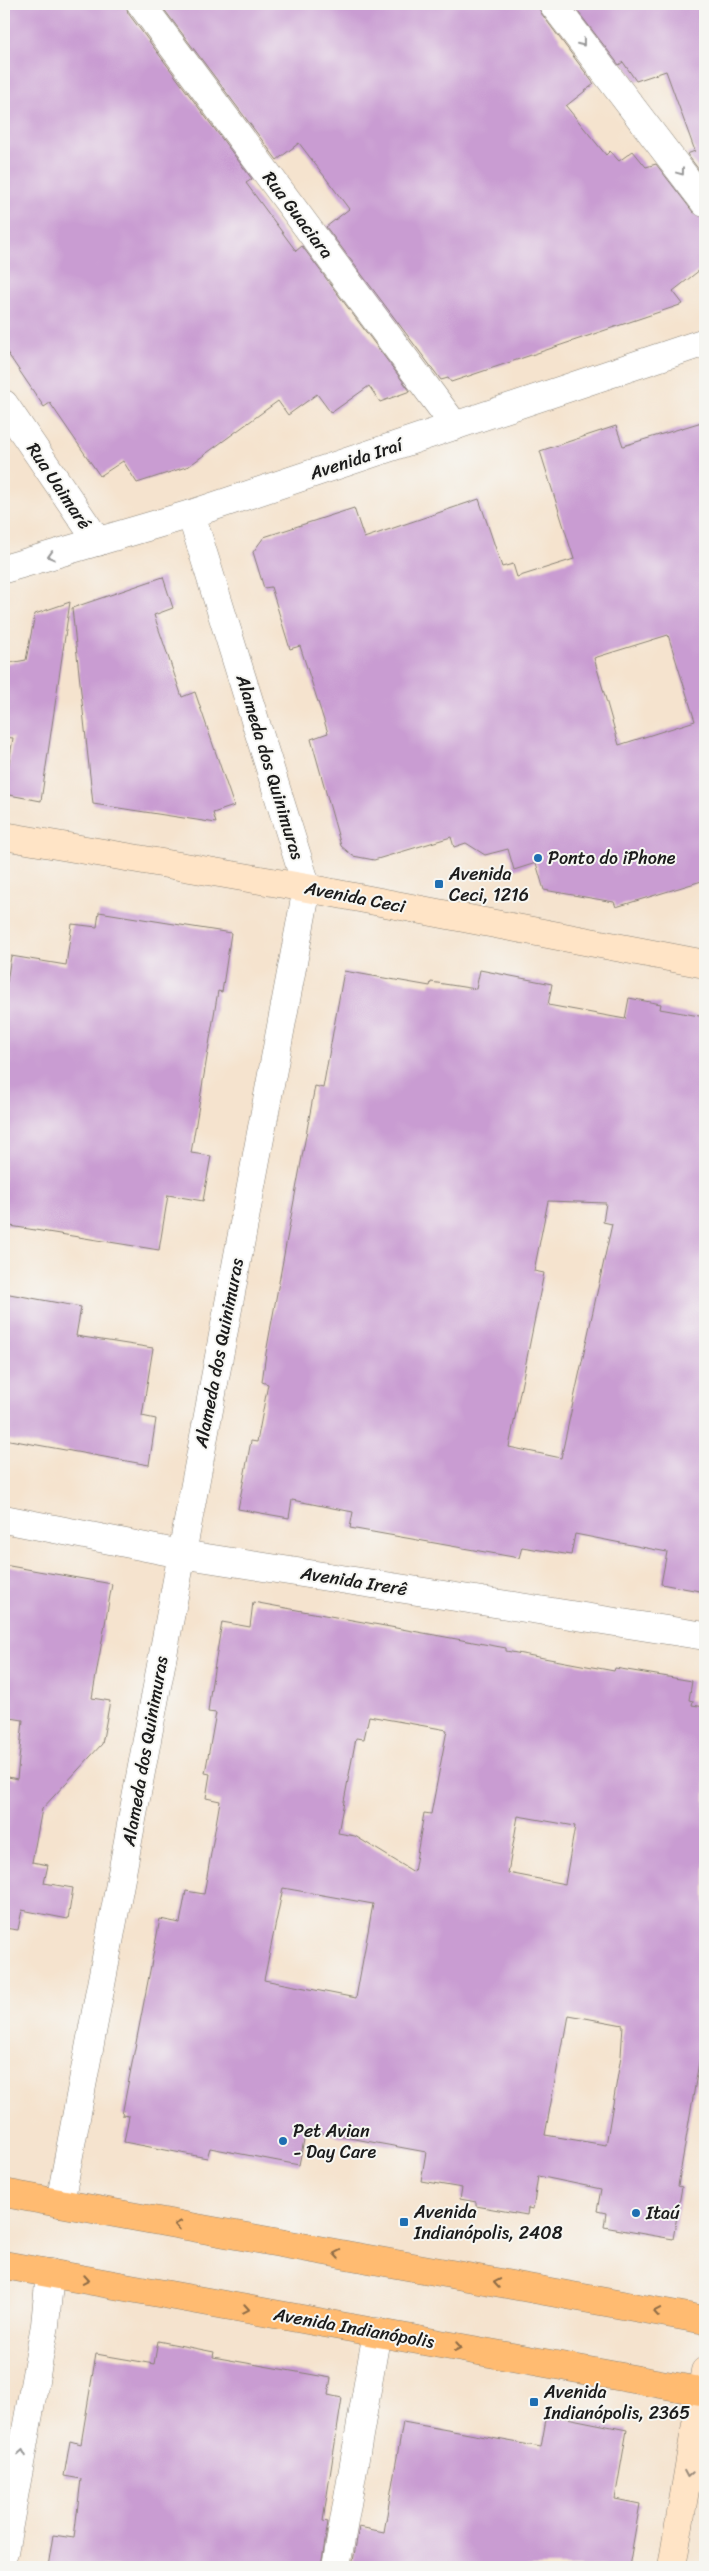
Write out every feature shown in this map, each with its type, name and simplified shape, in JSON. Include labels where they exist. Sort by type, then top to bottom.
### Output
[{"type":"main road","points":[[4,2193],[705,2320]]},
{"type":"main road","name":"Avenida Indianópolis","points":[[4,2265],[376,2332],[704,2385]]},
{"type":"street","name":"Rua Guaciara","points":[[141,4],[455,426]]},
{"type":"street","points":[[553,4],[705,203]]},
{"type":"street","name":"Avenida Iraí","points":[[4,570],[191,514],[705,342]]},
{"type":"street","name":"Rua Uaimaré","points":[[4,404],[98,542]]},
{"type":"street","name":"Alameda dos Quinimuras","points":[[60,2203],[308,888],[191,514]]},
{"type":"street","name":"Avenida Ceci","points":[[4,836],[308,888],[705,964]]},
{"type":"street","name":"Avenida Irerê","points":[[4,1519],[181,1554],[705,1636]]},
{"type":"street","points":[[4,2552],[45,2326],[50,2273]]},
{"type":"street","points":[[336,2567],[376,2332]]},
{"type":"street","points":[[672,2567],[704,2385]]},
{"type":"building","points":[[4,4],[126,4],[128,13],[252,179],[246,183],[296,251],[302,246],[410,391],[380,402],[369,386],[331,413],[317,394],[288,415],[278,401],[189,466],[137,483],[123,461],[100,476],[50,403],[44,407],[4,348]]},
{"type":"building","points":[[160,4],[538,4],[541,13],[594,84],[566,106],[606,155],[610,151],[619,161],[633,151],[646,167],[656,164],[693,212],[705,218],[705,266],[673,291],[683,304],[451,382],[448,378],[441,380],[326,227],[349,209],[299,143],[277,160]]},
{"type":"building","points":[[572,4],[705,4],[705,178],[687,154],[695,151],[666,71],[636,81],[623,62],[619,65]]},
{"type":"building","points":[[705,421],[705,880],[616,907],[614,902],[544,890],[536,863],[514,870],[508,849],[485,855],[466,843],[454,847],[451,837],[374,860],[353,856],[341,846],[311,739],[328,733],[300,646],[290,649],[271,587],[264,588],[253,552],[264,537],[354,508],[364,538],[479,499],[502,567],[513,564],[517,577],[574,559],[540,451],[616,426],[623,446]],"holes":[[[668,635],[695,721],[619,745],[594,658]]]},
{"type":"building","points":[[163,577],[173,608],[154,615],[182,697],[195,692],[234,806],[213,813],[216,823],[93,804],[72,608]]},
{"type":"building","points":[[70,602],[41,801],[4,794],[13,738],[4,737],[4,664],[26,660],[35,614]]},
{"type":"building","points":[[99,912],[231,933],[222,992],[218,991],[191,1153],[211,1156],[203,1201],[168,1195],[159,1250],[4,1225],[4,982],[7,982],[11,956],[66,965],[72,924],[97,927]]},
{"type":"building","points":[[480,970],[552,984],[548,1005],[625,1019],[629,998],[661,1004],[660,1009],[705,1017],[705,1592],[661,1584],[667,1552],[575,1534],[571,1555],[522,1547],[519,1558],[350,1528],[353,1512],[292,1500],[289,1518],[238,1509],[251,1441],[257,1442],[268,1384],[262,1382],[266,1353],[315,1086],[323,1088],[344,971],[430,986],[431,982],[476,989]],"holes":[[[548,1201],[606,1203],[603,1222],[612,1224],[561,1458],[509,1447],[544,1273],[534,1271]]]},
{"type":"building","points":[[4,1293],[81,1307],[76,1336],[153,1348],[142,1416],[156,1419],[149,1465],[4,1439]]},
{"type":"building","points":[[4,1565],[112,1584],[92,1698],[110,1701],[102,1744],[42,1809],[32,1862],[48,1865],[44,1883],[73,1888],[68,1919],[22,1910],[18,1930],[4,1928],[4,1776],[17,1779],[23,1720],[4,1717]]},
{"type":"building","points":[[253,1602],[506,1648],[506,1651],[614,1671],[615,1668],[692,1681],[689,1700],[693,1701],[692,1705],[705,1707],[705,2027],[678,2186],[682,2187],[673,2239],[604,2227],[606,2213],[597,2211],[601,2189],[538,2176],[533,2209],[528,2208],[527,2215],[476,2206],[476,2202],[460,2199],[462,2188],[421,2181],[426,2152],[306,2130],[299,2165],[210,2148],[207,2158],[124,2142],[129,2116],[122,2115],[160,1919],[180,1923],[186,1891],[204,1894],[220,1801],[206,1798],[210,1774],[205,1773],[216,1713],[208,1712],[222,1622],[250,1627]],"holes":[[[369,1716],[447,1730],[431,1814],[424,1813],[414,1872],[355,1836],[338,1833],[356,1738],[364,1739]],[[518,1816],[575,1826],[565,1884],[508,1873]],[[283,1888],[373,1904],[356,1998],[264,1980]],[[569,2015],[623,2025],[621,2056],[606,2145],[545,2135],[563,2037],[565,2037]]]},
{"type":"building","points":[[158,2341],[214,2352],[213,2357],[331,2378],[328,2395],[342,2398],[323,2521],[328,2522],[321,2567],[48,2567],[53,2535],[74,2538],[81,2479],[64,2476],[70,2441],[81,2444],[96,2354],[154,2364]]},
{"type":"building","points":[[547,2414],[627,2430],[615,2499],[640,2504],[629,2567],[352,2567],[359,2527],[384,2532],[403,2422],[541,2447]]},
{"type":"place","name":"Ponto do iPhone","points":[[538,858]]},
{"type":"place","name":"Avenida Ceci, 1216","points":[[439,884]]},
{"type":"place","name":"Pet Avian - Day Care","points":[[283,2141]]},
{"type":"place","name":"Itaú","points":[[636,2213]]},
{"type":"place","name":"Avenida Indianópolis, 2408","points":[[404,2222]]},
{"type":"place","name":"Avenida Indianópolis, 2365","points":[[534,2402]]}]
